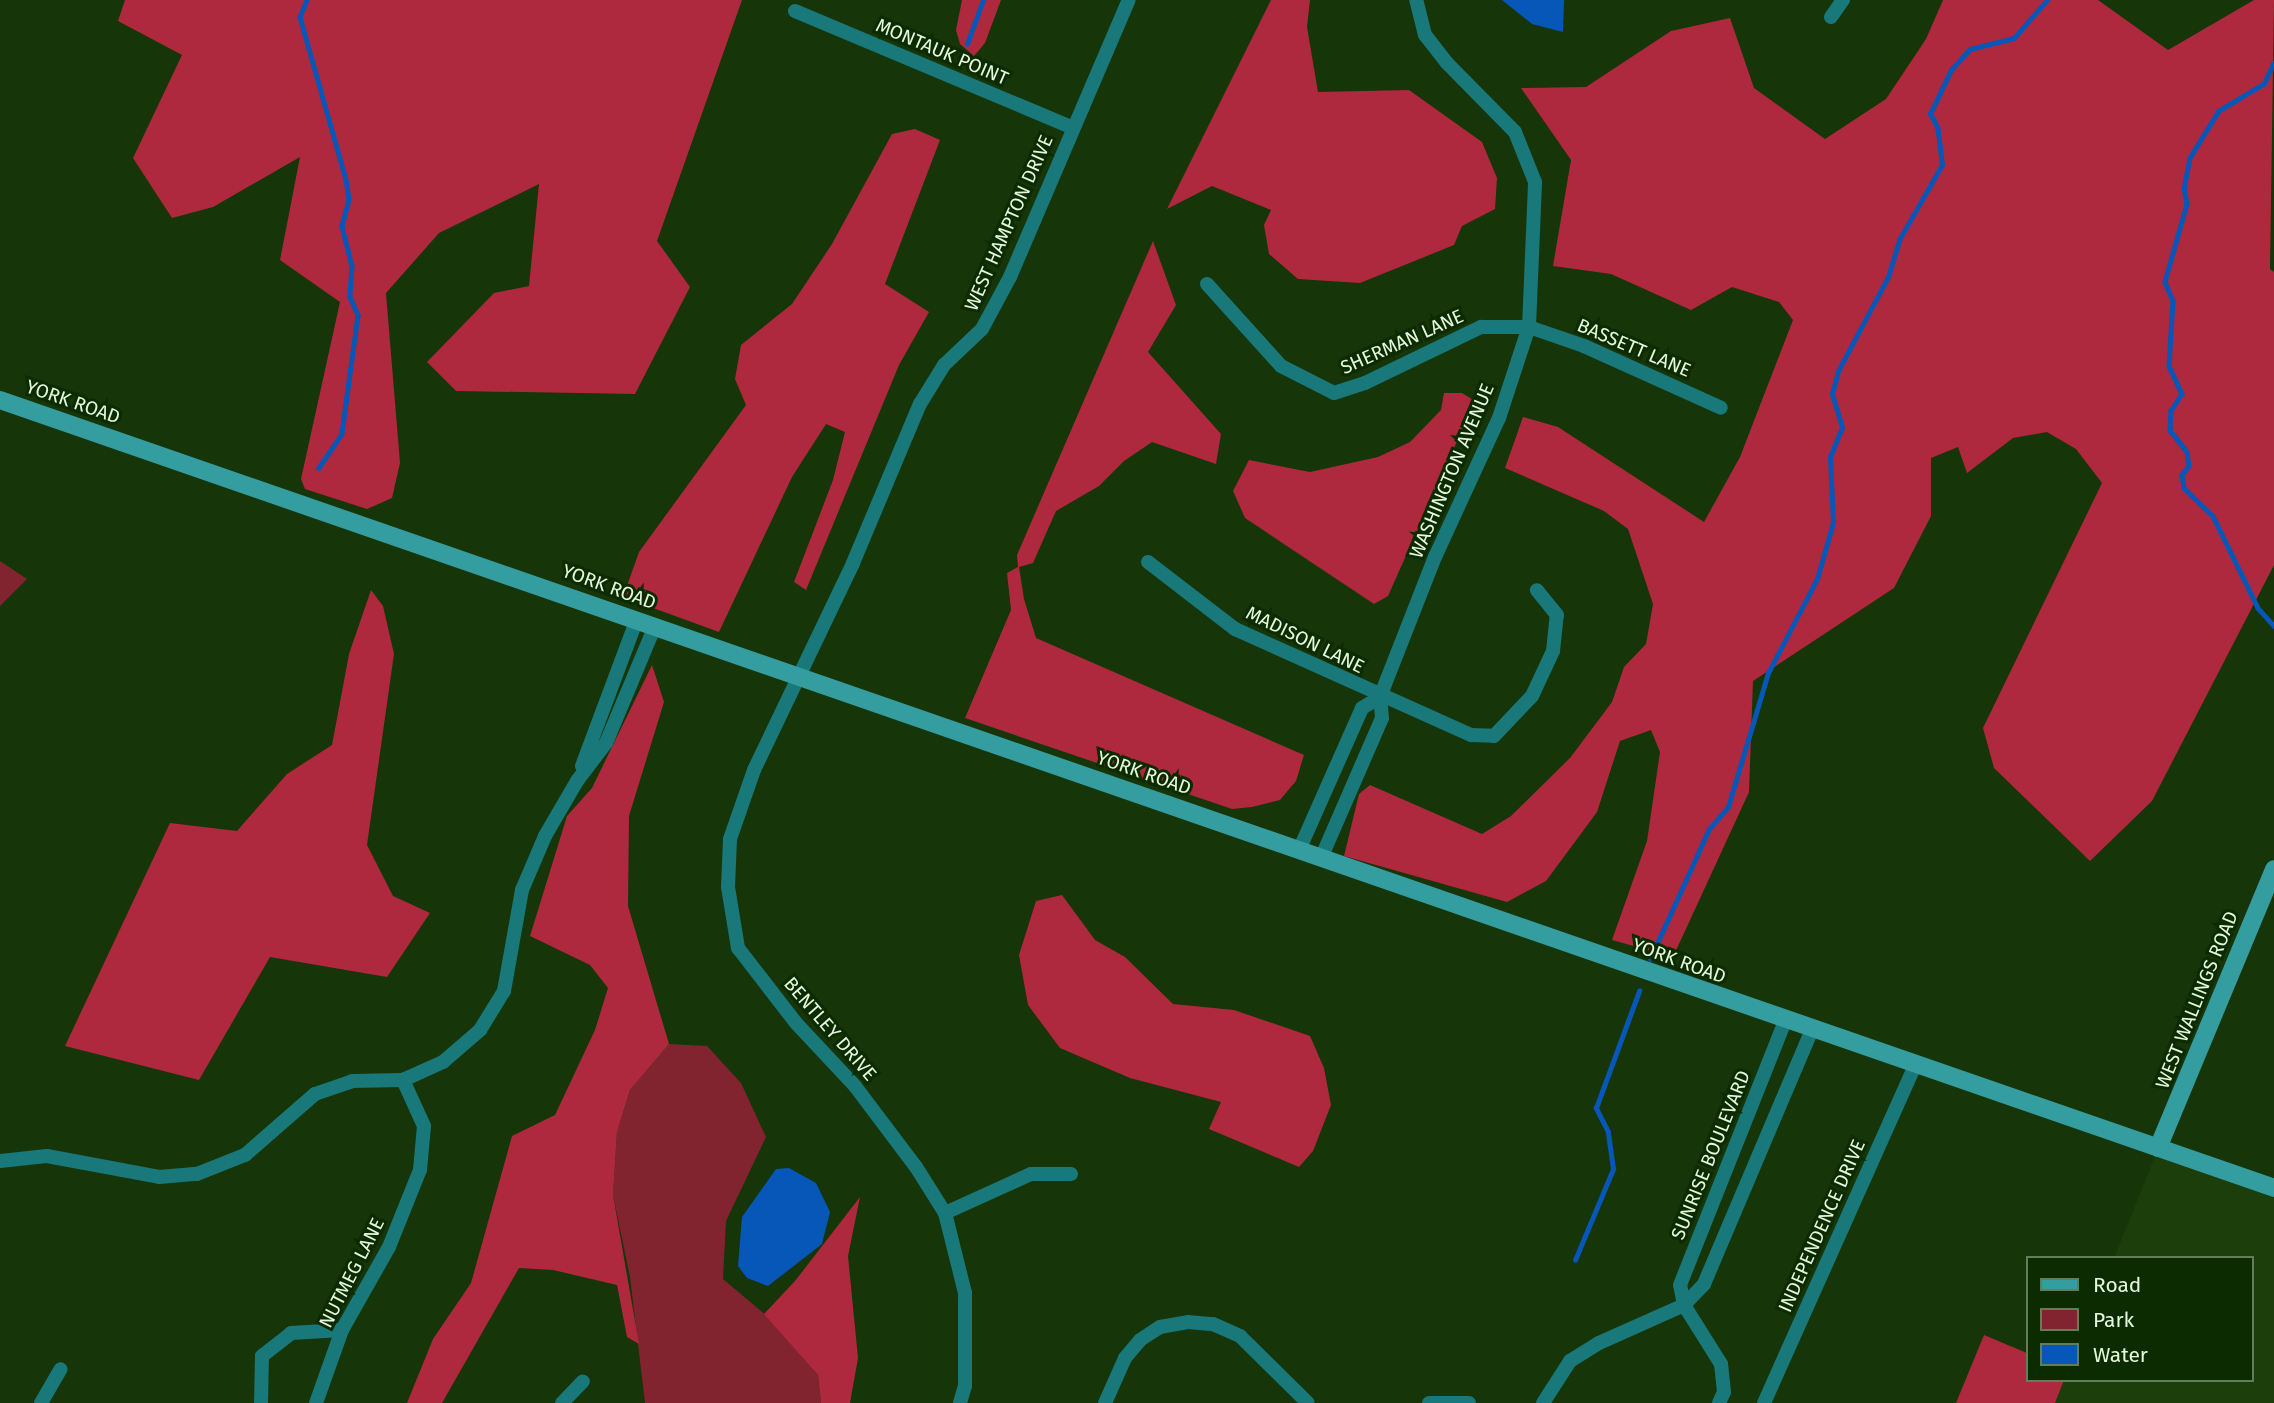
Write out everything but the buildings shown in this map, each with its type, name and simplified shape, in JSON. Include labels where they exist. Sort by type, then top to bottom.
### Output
[{"type":"street","name":"WEST HAMPTON DRIVE","points":[[799,677],[920,404],[944,365],[982,329],[1129,0]]},
{"type":"street","name":"WASHINGTON AVENUE","points":[[1322,856],[1382,718],[1380,697],[1435,557],[1499,418],[1530,327],[1535,183],[1515,132],[1447,63],[1425,35],[1416,0]]},
{"type":"street","points":[[1831,16],[1843,0]]},
{"type":"street","name":"MONTAUK POINT","points":[[795,11],[1073,128]]},
{"type":"street","name":"SHERMAN LANE","points":[[1207,284],[1281,366],[1334,393],[1366,383],[1481,327],[1530,327]]},
{"type":"street","name":"BASSETT LANE","points":[[1530,327],[1584,346],[1721,408]]},
{"type":"street","name":"YORK ROAD","points":[[0,400],[1300,848],[1785,1021],[2274,1188]]},
{"type":"street","name":"MADISON LANE","points":[[1149,562],[1235,629],[1380,697],[1471,735],[1494,736],[1532,696],[1552,651],[1557,615],[1537,590]]},
{"type":"street","points":[[577,780],[638,619]]},
{"type":"street","points":[[0,1161],[47,1156],[159,1177],[197,1174],[245,1155],[315,1094],[352,1081],[403,1080],[443,1062],[480,1030],[504,991],[522,890],[545,836],[577,780],[606,743],[655,626]]},
{"type":"street","name":"BENTLEY DRIVE","points":[[799,677],[754,770],[730,839],[728,887],[738,948],[796,1023],[855,1086],[944,1213],[965,1293],[965,1386],[960,1403]]},
{"type":"street","name":"WASHINGTON AVENUE","points":[[1300,848],[1362,708],[1380,697]]},
{"type":"street","name":"WEST WALLINGS ROAD","points":[[2158,1148],[2274,869]]},
{"type":"street","name":"SUNRISE BOULEVARD","points":[[1684,1304],[1680,1285],[1785,1021]]},
{"type":"street","points":[[1543,1403],[1570,1361],[1684,1304],[1704,1284],[1812,1030]]},
{"type":"street","name":"INDEPENDENCE DRIVE","points":[[1764,1403],[1915,1065]]},
{"type":"street","name":"NUTMEG LANE","points":[[316,1403],[342,1331],[389,1247],[420,1170],[424,1126],[403,1080]]},
{"type":"street","points":[[944,1213],[1031,1174],[1071,1174]]},
{"type":"street","points":[[1684,1304],[1721,1364],[1724,1392],[1719,1403]]},
{"type":"street","points":[[1105,1403],[1125,1358],[1140,1340],[1160,1327],[1188,1322],[1213,1324],[1240,1336],[1308,1403]]},
{"type":"street","points":[[261,1403],[262,1356],[291,1333],[342,1331]]},
{"type":"street","points":[[41,1403],[61,1369]]},
{"type":"street","points":[[562,1403],[583,1381]]},
{"type":"street","points":[[1429,1403],[1469,1403]]},
{"type":"shaded area","points":[[125,0],[742,0],[657,241],[690,287],[635,394],[456,391],[427,362],[494,293],[529,286],[539,184],[439,233],[386,293],[400,463],[392,498],[367,509],[305,489],[301,479],[340,302],[280,260],[300,157],[213,207],[172,218],[133,158],[182,55],[118,21]]},
{"type":"shaded area","points":[[962,0],[1001,0],[985,43],[974,56],[960,44],[956,30]]},
{"type":"shaded area","points":[[1271,0],[1310,0],[1307,27],[1318,92],[1409,90],[1482,142],[1497,178],[1495,209],[1462,226],[1454,245],[1360,283],[1298,279],[1269,254],[1264,225],[1271,210],[1212,186],[1167,209]]},
{"type":"shaded area","points":[[1943,0],[2098,0],[2168,50],[2254,0],[2274,0],[2270,269],[2274,272],[2274,565],[2152,801],[2090,861],[1994,768],[1983,728],[2102,483],[2076,449],[2047,432],[2013,438],[1967,473],[1958,447],[1931,458],[1931,516],[1894,588],[1753,681],[1749,792],[1673,957],[1612,940],[1647,841],[1660,752],[1651,730],[1620,741],[1597,812],[1546,881],[1507,902],[1344,856],[1359,794],[1370,785],[1482,834],[1511,816],[1570,758],[1612,702],[1624,667],[1646,644],[1653,604],[1628,529],[1604,511],[1505,468],[1523,417],[1558,427],[1704,522],[1740,457],[1793,320],[1779,302],[1732,287],[1691,310],[1611,274],[1553,266],[1571,160],[1521,88],[1586,87],[1671,31],[1730,18],[1754,88],[1825,139],[1886,99],[1926,39]]},
{"type":"shaded area","points":[[915,129],[940,140],[885,284],[929,312],[899,365],[806,590],[794,582],[833,480],[845,432],[826,424],[792,477],[719,632],[623,597],[639,552],[746,405],[735,379],[741,345],[792,304],[832,244],[892,134]]},
{"type":"shaded area","points":[[1153,241],[1176,305],[1148,352],[1221,434],[1216,464],[1152,442],[1124,461],[1099,486],[1056,511],[1033,563],[1019,567],[1024,599],[1036,638],[1304,755],[1296,781],[1280,800],[1252,807],[1232,809],[965,718],[1011,610],[1007,573],[1018,567],[1017,555]]},
{"type":"shaded area","points":[[1444,393],[1462,393],[1475,401],[1388,596],[1374,604],[1245,518],[1233,491],[1249,460],[1310,472],[1378,457],[1410,442],[1441,410]]},
{"type":"shaded area","points":[[371,590],[383,606],[394,654],[367,845],[393,896],[430,913],[387,977],[270,957],[199,1080],[65,1046],[170,823],[237,831],[287,774],[332,745],[349,654]]},
{"type":"shaded area","points":[[652,665],[664,702],[629,816],[628,906],[669,1044],[630,1090],[617,1132],[613,1195],[639,1344],[627,1337],[617,1285],[553,1270],[519,1268],[442,1403],[407,1403],[433,1339],[471,1283],[512,1136],[555,1115],[595,1030],[608,988],[590,965],[530,936],[567,816],[592,788]]},
{"type":"shaded area","points":[[1062,895],[1095,940],[1125,957],[1173,1004],[1234,1010],[1310,1036],[1324,1068],[1331,1105],[1313,1151],[1299,1167],[1209,1129],[1221,1102],[1130,1078],[1060,1048],[1028,1005],[1019,955],[1036,901]]},
{"type":"shaded area","points":[[2156,1154],[2274,1198],[2274,1403],[2055,1403],[2063,1382],[2253,1382],[2253,1256],[2115,1256]]},
{"type":"shaded area","points":[[860,1197],[848,1256],[858,1358],[850,1403],[821,1403],[818,1375],[764,1314],[795,1281]]},
{"type":"shaded area","points":[[1984,1335],[2025,1352],[2025,1382],[2063,1382],[2055,1403],[1956,1403]]},
{"type":"green space","points":[[0,561],[27,579],[0,606]]},
{"type":"green space","points":[[669,1044],[707,1046],[741,1083],[766,1137],[726,1221],[723,1279],[768,1317],[818,1375],[821,1403],[645,1403],[630,1277],[613,1195],[617,1132],[630,1090]]},
{"type":"water","points":[[1502,0],[1564,0],[1563,32],[1532,24]]},
{"type":"water","points":[[789,1168],[816,1183],[830,1212],[822,1244],[768,1286],[747,1278],[738,1266],[742,1217],[776,1169]]},
{"type":"waterway","points":[[307,0],[300,17],[346,180],[349,200],[342,226],[352,266],[350,297],[358,315],[342,434],[319,468]]},
{"type":"waterway","points":[[967,44],[983,0]]},
{"type":"waterway","points":[[1650,959],[1709,829],[1728,807],[1768,673],[1817,579],[1833,523],[1830,457],[1842,427],[1832,394],[1838,371],[1888,277],[1899,240],[1942,165],[1937,127],[1930,114],[1951,70],[1970,49],[2014,38],[2047,0]]},
{"type":"waterway","points":[[2274,63],[2264,84],[2219,111],[2190,158],[2184,188],[2187,204],[2165,282],[2173,301],[2169,366],[2182,394],[2171,411],[2170,430],[2187,452],[2189,466],[2182,475],[2184,488],[2213,516],[2258,608],[2274,626]]},
{"type":"waterway","points":[[1575,1260],[1613,1169],[1608,1132],[1596,1108],[1639,991]]}]
